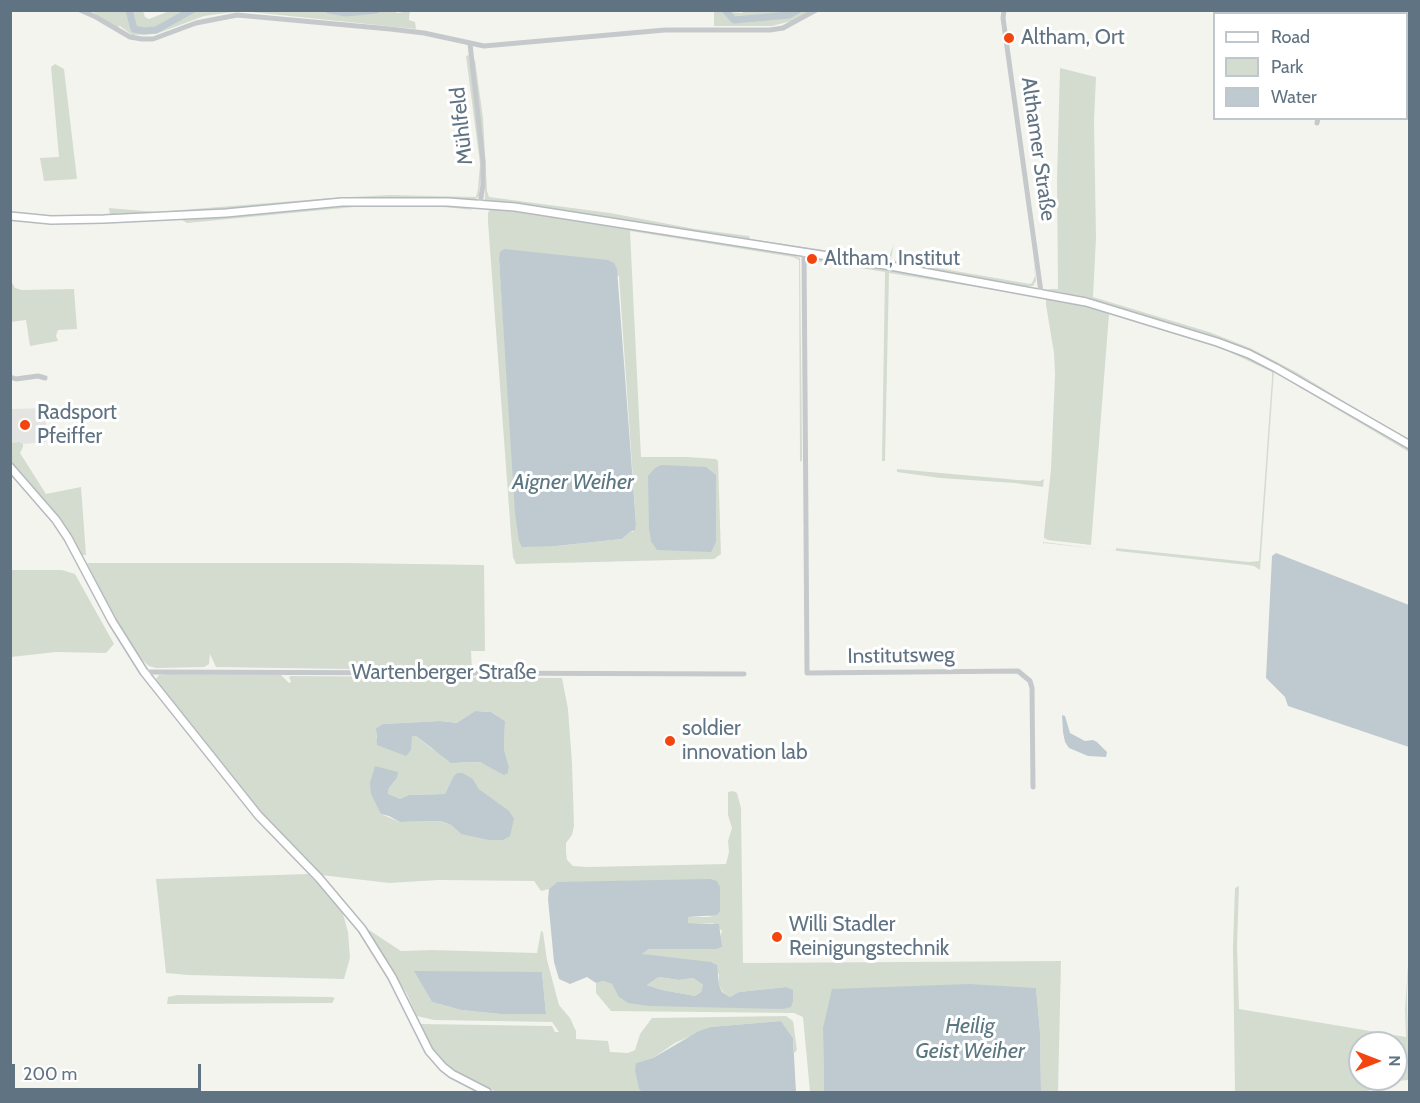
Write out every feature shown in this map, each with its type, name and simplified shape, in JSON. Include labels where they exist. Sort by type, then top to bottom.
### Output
[{"type":"main road","points":[[10,216],[51,220],[130,218],[371,201],[480,204],[515,207],[804,253],[1041,292],[1102,306],[1234,348],[1276,368],[1410,445]]},
{"type":"main road","points":[[10,467],[56,520],[68,538],[112,621],[144,672],[258,815],[319,878],[362,928],[392,977],[417,1031],[436,1059],[462,1080],[487,1092]]},
{"type":"street","points":[[80,10],[130,37],[153,39],[196,23],[237,15],[390,28],[470,44],[499,46],[664,30],[770,30],[783,28],[816,10]]},
{"type":"street","name":"Althamer Straße","points":[[1004,10],[1003,18],[1041,292]]},
{"type":"street","name":"Mühlfeld","points":[[470,44],[483,161],[480,204]]},
{"type":"street","name":"Institutsweg","points":[[804,253],[807,673],[1018,671],[1030,681],[1032,688],[1033,787]]},
{"type":"street","points":[[10,377],[16,379],[38,376],[45,378]]},
{"type":"street","name":"Wartenberger Straße","points":[[144,672],[744,674]]},
{"type":"shaded area","points":[[46,408],[46,442],[23,444],[11,442],[10,409]]},
{"type":"green space","points":[[172,10],[392,10],[397,13],[410,11],[409,20],[415,22],[416,29],[241,11],[204,16],[156,34],[132,35],[91,11],[143,11],[145,17],[149,19]]},
{"type":"green space","points":[[745,10],[810,11],[795,20],[772,26],[714,26],[714,11],[742,13]]},
{"type":"green space","points":[[469,55],[482,164],[479,196],[475,200],[369,197],[174,213],[110,215],[109,208],[156,212],[390,195],[476,197],[480,164],[466,56]]},
{"type":"green space","points":[[475,60],[483,118],[489,197],[610,213],[695,229],[749,236],[750,239],[810,248],[810,250],[485,201],[485,168],[473,61]]},
{"type":"green space","points":[[55,64],[64,69],[77,179],[44,181],[40,158],[59,157],[51,67]]},
{"type":"green space","points":[[1060,68],[1096,77],[1094,121],[1096,238],[1093,297],[1209,332],[1250,348],[1296,372],[1409,441],[1272,362],[1236,345],[1114,306],[1046,289],[1058,289],[1057,180]]},
{"type":"green space","points":[[374,204],[460,206],[474,210],[443,207],[365,206],[187,223],[182,220]]},
{"type":"green space","points":[[491,208],[788,253],[800,258],[802,460],[800,462],[799,260],[793,257],[630,231],[641,457],[688,457],[718,461],[721,554],[714,559],[516,564],[511,535],[488,213]],"holes":[[[499,259],[619,276],[636,524],[633,532],[622,539],[556,546],[511,433]]]},
{"type":"green space","points":[[894,244],[892,260],[1030,284],[1035,276],[1033,252],[1036,281],[1033,286],[1023,286],[890,263],[888,260]]},
{"type":"green space","points":[[814,249],[884,259],[881,261],[813,251]]},
{"type":"green space","points":[[812,258],[896,270],[1038,297],[889,273],[885,461],[882,461],[885,272],[809,260]]},
{"type":"green space","points":[[11,281],[15,288],[22,290],[74,289],[77,329],[58,330],[56,336],[58,341],[30,346],[26,320],[11,322]]},
{"type":"green space","points":[[1046,298],[1101,309],[1195,337],[1236,352],[1274,370],[1260,570],[1247,565],[1116,551],[1116,548],[1249,562],[1259,561],[1272,372],[1223,349],[1109,314],[1091,545],[1044,538],[1051,469],[1055,375],[1054,353],[1046,305]]},
{"type":"green space","points":[[1282,374],[1409,448],[1409,452],[1279,375]]},
{"type":"green space","points":[[10,443],[23,444],[20,453],[46,494],[81,487],[86,555],[82,555],[63,525],[11,462]]},
{"type":"green space","points":[[897,469],[1018,480],[1040,481],[1044,479],[1043,487],[940,478],[897,472]]},
{"type":"green space","points":[[1043,542],[1103,549],[1043,544]]},
{"type":"green space","points":[[87,563],[484,565],[485,651],[471,651],[472,671],[216,667],[210,654],[209,664],[204,667],[156,668],[149,666],[138,656],[105,600]]},
{"type":"green space","points":[[10,570],[62,570],[75,574],[114,644],[106,653],[56,652],[11,657]]},
{"type":"green space","points":[[159,675],[281,675],[289,683],[291,676],[562,678],[568,709],[574,826],[572,835],[566,843],[566,852],[567,860],[573,866],[726,864],[729,852],[728,841],[732,828],[728,815],[728,792],[733,791],[737,793],[741,808],[743,963],[1061,961],[1058,1092],[1041,1092],[1040,1032],[1036,988],[823,1028],[824,1092],[810,1092],[803,1017],[794,1013],[611,1011],[596,993],[596,983],[603,981],[612,984],[618,996],[649,1006],[793,991],[786,987],[739,992],[730,997],[719,985],[719,974],[641,954],[649,949],[716,949],[722,931],[713,923],[688,923],[688,917],[713,917],[557,882],[549,889],[541,891],[534,881],[439,880],[389,883],[321,875],[259,810],[158,683],[156,679]],"holes":[[[475,711],[491,712],[505,721],[504,749],[509,767],[508,773],[480,762],[459,763],[432,749],[416,736],[412,736],[411,750],[376,738],[376,728],[383,724],[440,721],[458,723]],[[375,766],[397,778],[389,788],[388,794],[393,798],[445,794],[453,777],[463,773],[473,779],[479,789],[509,812],[461,834],[451,825],[441,821],[400,822],[381,814]]]},
{"type":"green space","points":[[308,874],[341,907],[348,932],[350,958],[344,979],[166,973],[156,879]]},
{"type":"green space","points":[[1239,886],[1237,946],[1239,1009],[1370,1031],[1348,1031],[1348,1091],[1368,1091],[1235,1092],[1233,948],[1235,888]]},
{"type":"green space","points":[[366,928],[401,951],[537,953],[541,931],[559,1005],[570,1018],[576,1031],[576,1039],[608,1041],[610,1052],[628,1053],[635,1050],[640,1034],[652,1018],[786,1016],[793,1021],[797,1050],[794,1053],[793,1038],[781,1021],[711,1027],[675,1043],[653,1058],[636,1063],[639,1089],[642,1092],[497,1092],[460,1076],[443,1062],[428,1043],[420,1027],[421,1024],[552,1026],[555,1032],[559,1032],[552,1022],[434,1020],[417,1016],[407,994]],"holes":[[[415,972],[542,972],[546,1014],[500,1014],[461,1010],[432,1002]]]},
{"type":"green space","points":[[1409,950],[1408,1031],[1406,1031],[1405,1009]]},
{"type":"green space","points":[[659,977],[679,980],[693,978],[703,985],[701,992],[695,996],[647,985]]},
{"type":"green space","points":[[177,995],[335,998],[332,1003],[167,1004],[168,997]]},
{"type":"water","name":"Aigner Weiher","points":[[504,249],[608,260],[614,263],[617,269],[636,524],[635,530],[622,539],[522,547],[519,541],[515,513],[499,259],[500,252]]},
{"type":"water","points":[[661,465],[706,467],[716,475],[716,542],[711,552],[657,550],[651,541],[648,476]]},
{"type":"water","points":[[1276,553],[1409,605],[1409,747],[1288,706],[1285,697],[1266,678],[1272,556]]},
{"type":"water","points":[[475,711],[491,712],[505,721],[504,749],[509,767],[508,773],[504,775],[480,762],[451,763],[416,736],[412,736],[411,750],[406,756],[377,745],[376,728],[383,724],[440,721],[457,723]]},
{"type":"water","points":[[1062,715],[1065,716],[1070,733],[1085,741],[1097,742],[1107,752],[1106,757],[1088,756],[1069,748],[1065,742]]},
{"type":"water","points":[[375,766],[398,772],[388,794],[400,799],[409,795],[445,794],[453,777],[457,773],[463,773],[473,779],[479,789],[509,811],[514,819],[510,836],[503,840],[489,840],[461,834],[451,825],[441,821],[400,822],[381,814],[371,794],[370,783]]},
{"type":"water","points":[[710,879],[717,881],[720,887],[720,911],[717,915],[688,917],[688,923],[719,924],[722,947],[716,949],[649,949],[642,954],[711,962],[717,965],[722,992],[730,997],[739,992],[786,987],[793,990],[791,1007],[783,1009],[649,1006],[628,1003],[618,996],[612,984],[603,981],[596,983],[587,977],[570,984],[559,979],[554,962],[548,899],[549,889],[557,882]],"holes":[[[659,977],[679,980],[693,978],[703,985],[701,992],[695,996],[647,985]]]},
{"type":"water","points":[[414,971],[542,972],[546,1014],[500,1014],[461,1010],[432,1002]]},
{"type":"water","name":"Heilig Geist Weiher","points":[[969,984],[1036,988],[1040,1032],[1041,1092],[824,1092],[823,1028],[832,989]]},
{"type":"water","points":[[781,1021],[793,1038],[796,1092],[642,1092],[639,1089],[636,1063],[653,1058],[699,1031],[711,1027]]},
{"type":"waterway","points":[[129,10],[134,29],[144,31],[156,30],[192,10]]},
{"type":"waterway","points":[[329,10],[346,13],[376,10]]},
{"type":"waterway","points":[[725,10],[734,20],[789,15],[798,10]]},
{"type":"place","name":"Altham, Ort","points":[[1009,38]]},
{"type":"place","name":"Altham, Institut","points":[[812,259]]},
{"type":"place","name":"Radsport Pfeiffer","points":[[25,425]]},
{"type":"place","name":"soldier innovation lab","points":[[670,741]]},
{"type":"place","name":"Willi Stadler Reinigungstechnik","points":[[777,937]]}]
